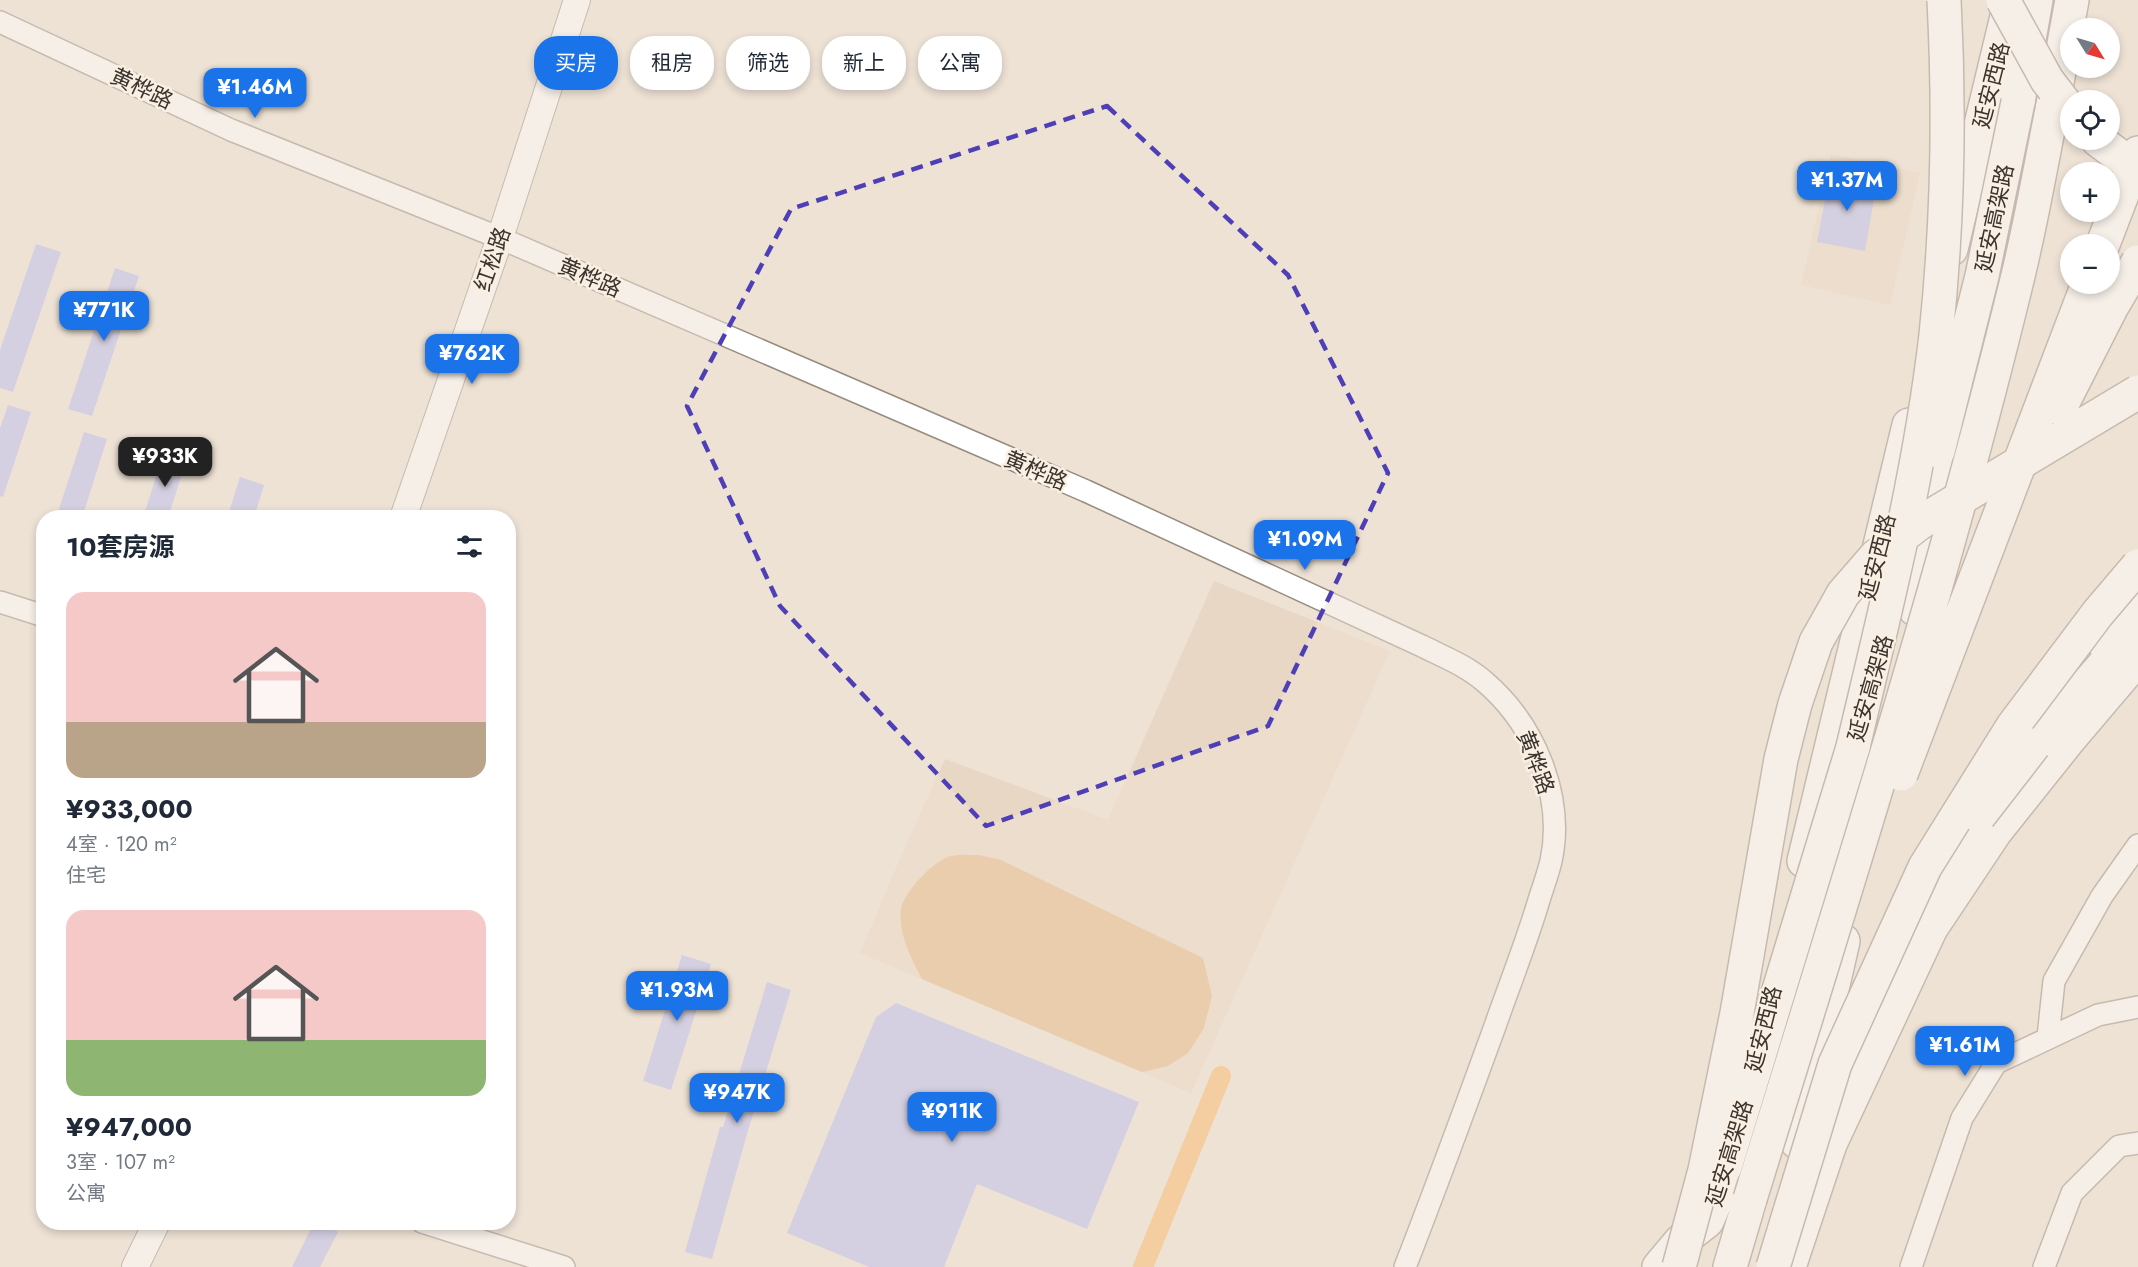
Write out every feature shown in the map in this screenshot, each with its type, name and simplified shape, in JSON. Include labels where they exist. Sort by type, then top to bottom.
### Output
[{"type":"main road","points":[[1853,747],[1892,582],[1923,420],[1935,336],[1947,209],[1948,84],[1944,0]]},
{"type":"main road","points":[[2003,0],[2060,108]]},
{"type":"main road","name":"延安西路","points":[[1659,1267],[1680,1242],[1707,1221],[1730,1168],[2012,0]]},
{"type":"main road","name":"延安高架路","points":[[1695,1267],[1853,747],[1941,440],[1982,276],[2018,102],[2036,0]]},
{"type":"main road","name":"延安西路","points":[[1759,1267],[1789,1175],[1825,1025],[2047,0]]},
{"type":"main road","name":"延安高架路","points":[[2063,90],[2072,0]]},
{"type":"main road","name":"延安高架路","points":[[1730,1267],[1880,777],[1972,459],[2060,114]]},
{"type":"main road","points":[[2111,150],[2138,171]]},
{"type":"main road","points":[[2107,234],[2138,153]]},
{"type":"main road","points":[[1902,770],[2022,483],[2111,308],[2138,262]]},
{"type":"main road","points":[[1750,1199],[1902,770],[2084,294]]},
{"type":"main road","points":[[1679,1267],[1705,1170],[1737,1014],[1781,759],[1816,642],[1843,594],[1876,556],[1921,522],[2138,392]]},
{"type":"main road","points":[[1773,1267],[1835,1064],[1926,867],[2013,726],[2098,613],[2138,566]]},
{"type":"main road","points":[[1789,1175],[1909,925],[1996,785],[2138,605]]},
{"type":"main road","points":[[1880,968],[1928,883],[2034,745],[2138,626]]},
{"type":"main road","points":[[1789,1267],[1830,1144],[1931,928],[1995,832],[2138,658]]},
{"type":"main road","points":[[1825,1025],[1838,1072]]},
{"type":"main road","points":[[1789,1175],[1830,1144]]},
{"type":"street","name":"红松路","points":[[405,510],[500,238],[577,0]]},
{"type":"street","name":"黄桦路","points":[[0,22],[231,130],[500,238],[1086,491],[1400,636],[1460,665],[1483,680],[1506,702],[1526,730],[1542,765],[1555,829],[1551,861],[1527,937],[1405,1267]]},
{"type":"street","points":[[0,602],[36,613]]},
{"type":"street","points":[[2048,1037],[2054,981],[2102,896],[2138,845]]},
{"type":"street","points":[[1911,1267],[1962,1118],[1996,1063],[2097,1015],[2138,1007]]},
{"type":"street","points":[[2044,1267],[2072,1193],[2119,1146],[2138,1143]]},
{"type":"street","points":[[135,1267],[154,1230]]},
{"type":"street","points":[[447,1230],[564,1267]]},
{"type":"highlighted area","points":[[1107,106],[1288,275],[1388,473],[1268,726],[986,826],[780,606],[687,406],[791,209]]},
{"type":"shaded area","points":[[1831,154],[1920,173],[1890,305],[1801,285]]},
{"type":"shaded area","points":[[1214,581],[1390,651],[1191,1093],[860,953],[945,759],[1108,820]]},
{"type":"shaded area","points":[[957,855],[979,855],[1001,860],[1203,958],[1212,996],[1204,1028],[1188,1053],[1168,1066],[1142,1072],[922,979],[903,937],[901,909],[903,902],[913,886],[944,858]]},
{"type":"building","points":[[1830,173],[1877,182],[1865,251],[1817,242]]},
{"type":"building","points":[[36,244],[61,252],[13,392],[0,388],[0,350]]},
{"type":"building","points":[[115,268],[139,276],[92,416],[68,409]]},
{"type":"building","points":[[8,405],[31,412],[3,497],[0,496],[0,428]]},
{"type":"building","points":[[84,432],[107,439],[85,510],[59,510]]},
{"type":"building","points":[[163,454],[186,461],[171,510],[146,510]]},
{"type":"building","points":[[240,477],[264,485],[256,510],[230,510]]},
{"type":"building","points":[[682,955],[711,964],[671,1090],[643,1081]]},
{"type":"building","points":[[767,982],[791,990],[712,1259],[685,1252],[720,1127],[723,1127]]},
{"type":"building","points":[[896,1003],[1139,1102],[1087,1229],[977,1184],[944,1267],[869,1267],[787,1233],[876,1017]]},
{"type":"building","points":[[310,1230],[338,1232],[320,1267],[292,1267]]},
{"type":"waterway","points":[[1143,1267],[1221,1076]]}]
